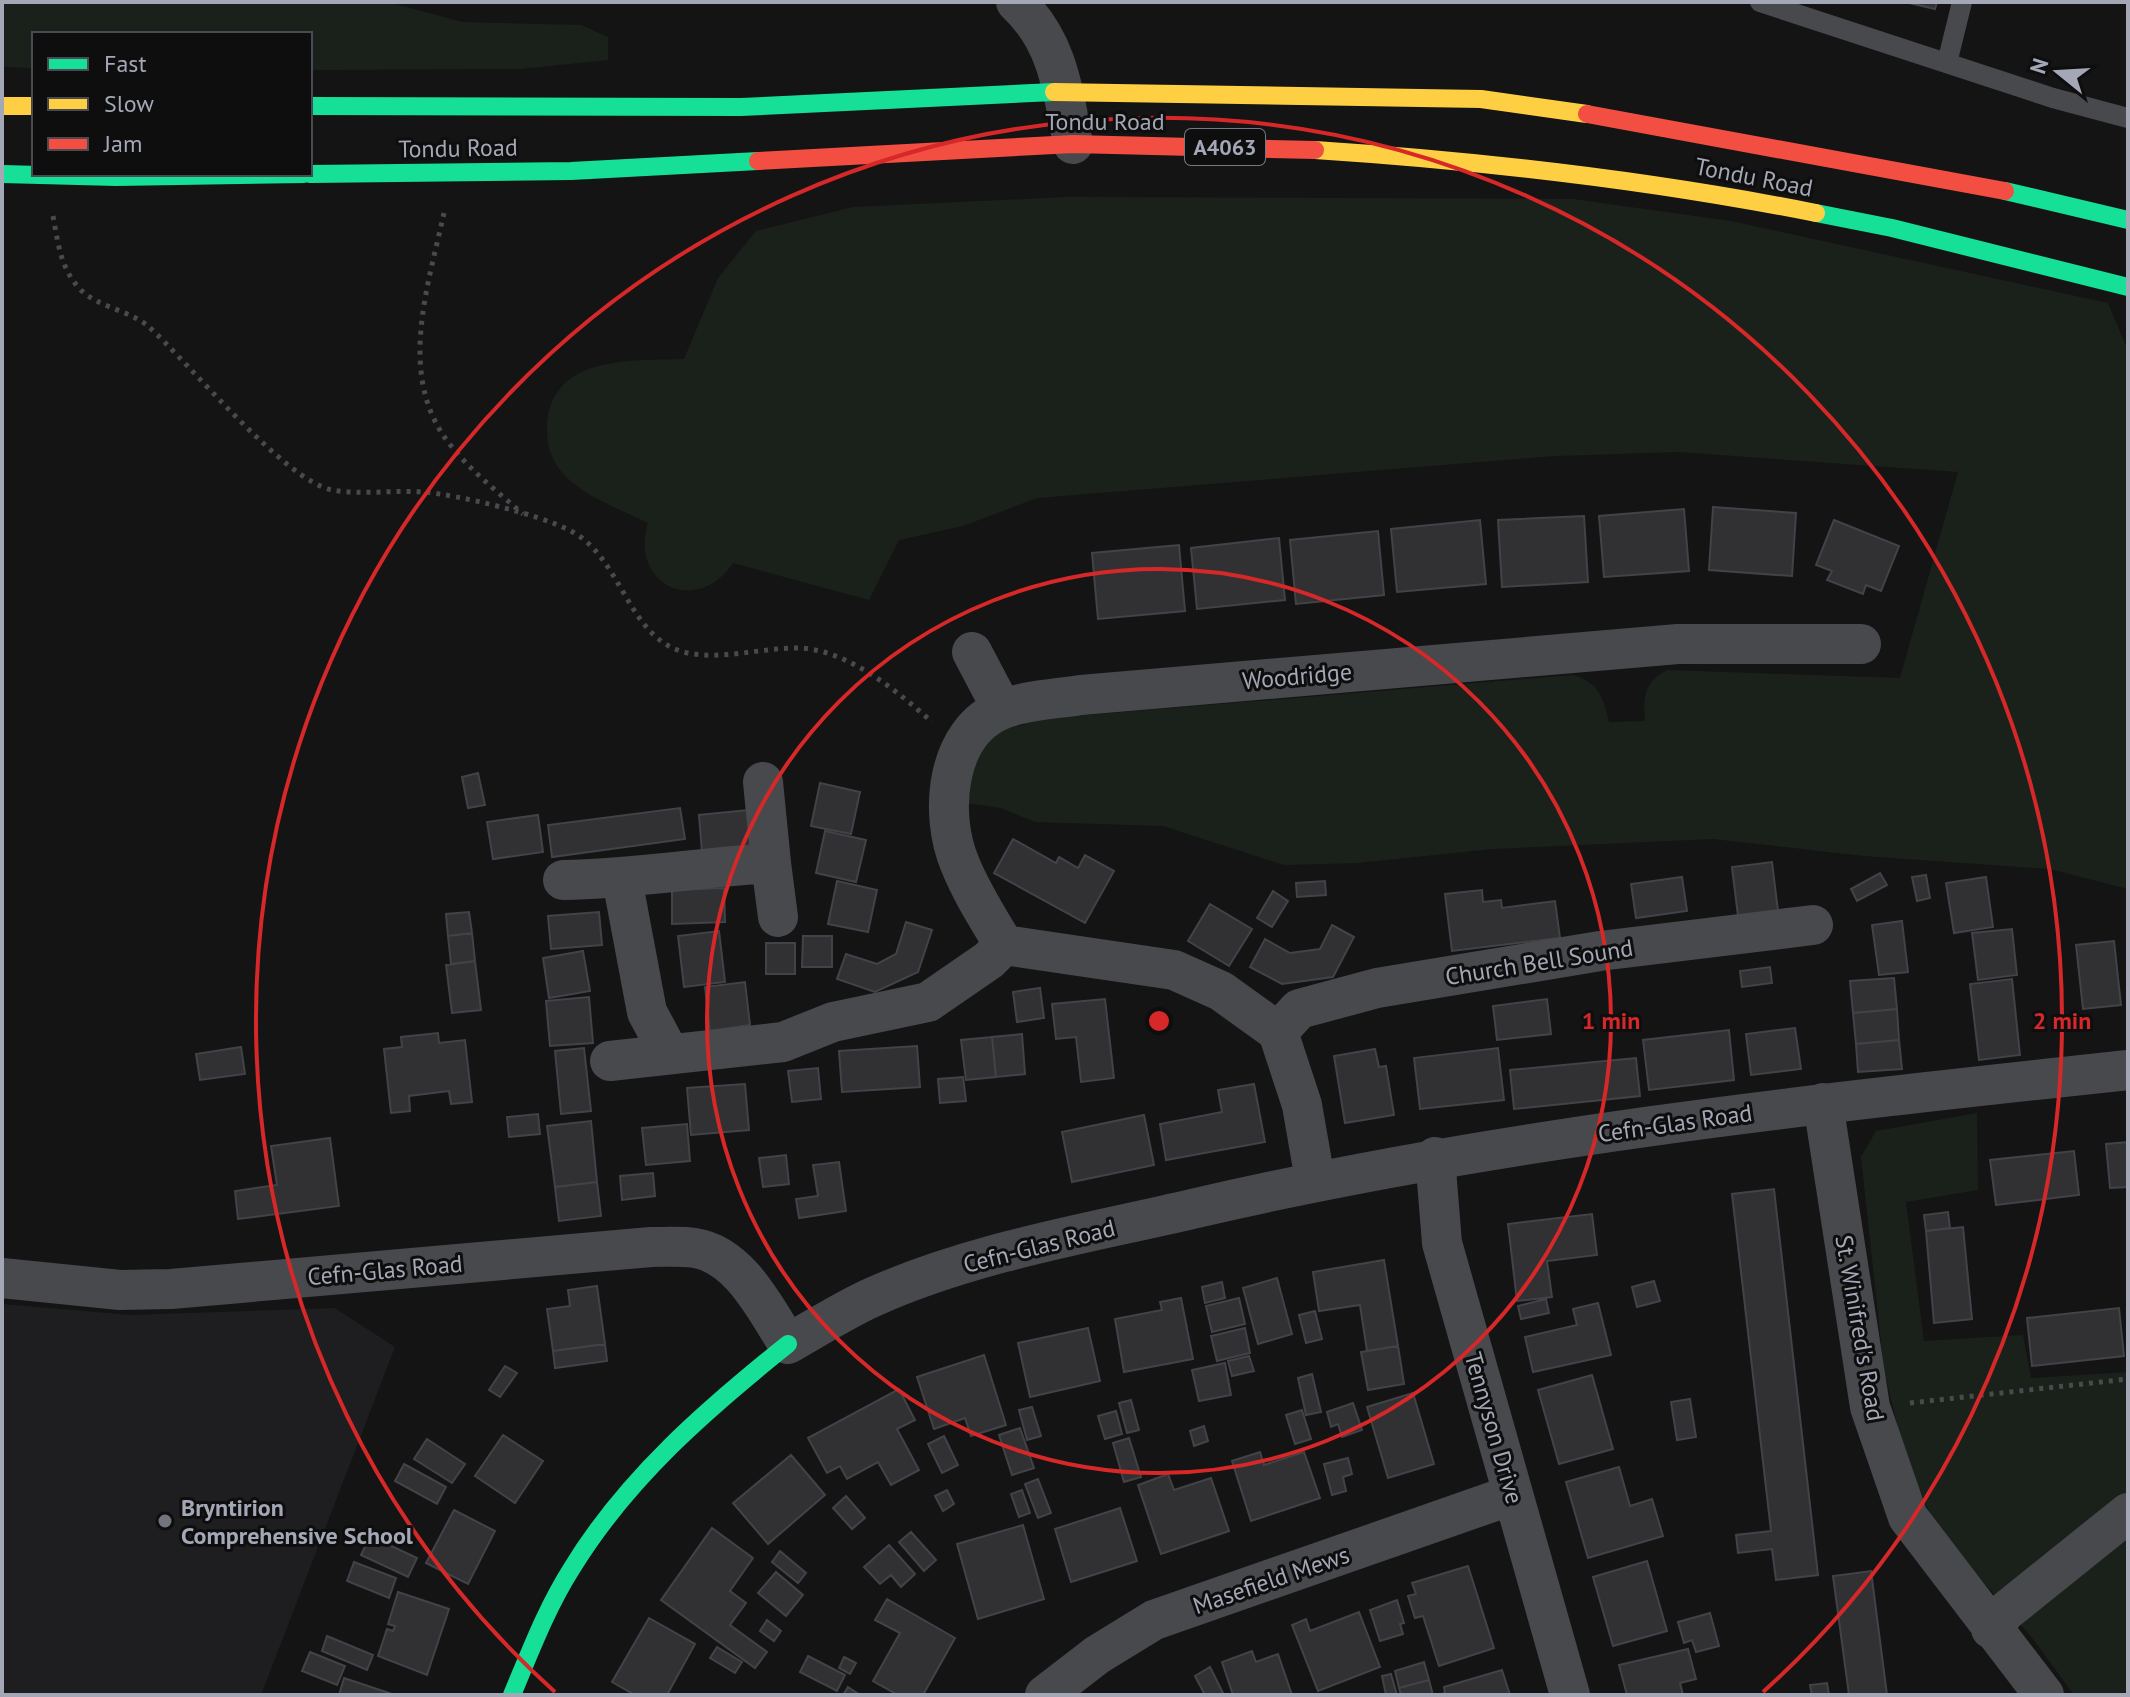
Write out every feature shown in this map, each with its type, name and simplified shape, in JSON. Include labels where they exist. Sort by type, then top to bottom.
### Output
[{"type":"main road","name":"Tondu Road","points":[[312,106],[741,107],[1063,92],[1481,99],[1546,106],[2012,192],[2128,220]]},
{"type":"main road","points":[[2,106],[32,106]]},
{"type":"main road","name":"Tondu Road","points":[[312,174],[571,171],[1073,144],[1317,150],[1552,170],[1695,189],[1892,228],[2128,287]]},
{"type":"main road","name":"Tondu Road","points":[[2,174],[32,175]]},
{"type":"main road","points":[[512,1695],[539,1632],[580,1554],[625,1493],[681,1432],[788,1344]]},
{"type":"street","points":[[1016,2],[1041,27],[1063,92],[1073,144]]},
{"type":"street","name":"Woodridge","points":[[960,747],[978,725],[1002,709],[1081,695],[1678,644],[1861,644]]},
{"type":"street","points":[[972,652],[1002,709]]},
{"type":"street","points":[[960,747],[948,802],[952,833],[959,862],[1004,945]]},
{"type":"street","points":[[763,782],[778,917]]},
{"type":"street","points":[[563,880],[622,879],[690,868],[771,863]]},
{"type":"street","points":[[622,879],[647,1012],[669,1053]]},
{"type":"street","name":"Church Bell Sound","points":[[1278,1032],[1299,1009],[1377,988],[1600,951],[1813,925]]},
{"type":"street","points":[[1004,945],[1174,970],[1221,991],[1278,1032],[1302,1105],[1315,1180]]},
{"type":"street","points":[[610,1061],[783,1042],[833,1022],[928,1002],[989,960],[1004,945]]},
{"type":"street","name":"Cefn-Glas Road","points":[[2,1278],[120,1290],[171,1289],[651,1247],[697,1248],[724,1259],[743,1278],[788,1344],[873,1297],[977,1259],[1315,1180],[1435,1157],[1823,1103],[2128,1070]]},
{"type":"street","name":"St. Winifred's Road","points":[[1823,1103],[1870,1407],[1908,1517],[2044,1695]]},
{"type":"street","name":"Tennyson Drive","points":[[1435,1157],[1442,1243],[1570,1695]]},
{"type":"street","name":"Masefield Mews","points":[[1045,1695],[1097,1655],[1154,1620],[1512,1495]]},
{"type":"street","points":[[1991,1629],[2006,1611],[2128,1513]]},
{"type":"lane","points":[[1760,2],[2128,118]]},
{"type":"lane","points":[[1947,63],[1962,2]]},
{"type":"path","points":[[453,172],[418,348],[422,388],[438,429],[453,449],[523,515]]},
{"type":"path","points":[[46,176],[61,261],[81,290],[145,323],[276,457],[330,489],[426,492],[571,530],[607,561],[659,641],[688,653],[797,648],[823,651],[889,683],[960,747]]},
{"type":"path","points":[[1870,1407],[2128,1379]]},
{"type":"shaded area","points":[[2,2],[388,2],[462,22],[581,25],[608,37],[608,60],[521,69],[312,70],[312,32],[32,32],[32,68],[2,67]]},
{"type":"shaded area","points":[[1068,197],[1573,199],[1731,221],[2108,303],[2128,351],[2128,889],[2050,869],[1864,856],[1713,839],[1493,849],[1357,863],[1284,865],[1163,826],[1035,822],[1001,808],[966,803],[969,762],[1001,730],[1050,718],[1573,675],[1588,682],[1598,692],[1609,722],[1645,721],[1644,705],[1649,685],[1667,670],[1900,678],[1958,472],[1678,452],[1555,456],[1037,498],[963,526],[899,540],[869,600],[733,563],[718,579],[702,588],[685,590],[670,586],[657,577],[648,563],[645,545],[648,523],[585,492],[562,473],[554,461],[547,427],[552,403],[562,386],[578,374],[597,366],[641,360],[684,359],[718,278],[756,231],[853,207]]},
{"type":"shaded area","points":[[1977,1113],[1978,1190],[1906,1202],[1924,1341],[2023,1335],[2031,1378],[2128,1372],[2128,1695],[2074,1695],[2033,1639],[1937,1529],[1902,1445],[1884,1370],[1861,1157],[1876,1131]]},
{"type":"shaded area","name":"Bryntirion Comprehensive School","points":[[2,1304],[131,1315],[335,1308],[395,1347],[261,1695],[2,1695]]},
{"type":"building","points":[[1905,2],[1937,2],[1935,9]]},
{"type":"building","points":[[1713,507],[1796,513],[1792,576],[1709,570]]},
{"type":"building","points":[[1684,509],[1689,571],[1604,577],[1599,516]]},
{"type":"building","points":[[1584,516],[1588,582],[1502,587],[1498,520]]},
{"type":"building","points":[[1480,520],[1486,584],[1397,592],[1391,529]]},
{"type":"building","points":[[1834,520],[1899,546],[1881,591],[1866,585],[1863,594],[1827,580],[1832,571],[1816,565]]},
{"type":"building","points":[[1378,531],[1384,595],[1296,604],[1290,540]]},
{"type":"building","points":[[1279,538],[1285,600],[1197,609],[1191,548]]},
{"type":"building","points":[[1179,545],[1185,611],[1098,619],[1092,553]]},
{"type":"building","points":[[478,773],[485,805],[468,808],[462,777]]},
{"type":"building","points":[[820,783],[860,792],[851,834],[811,826]]},
{"type":"building","points":[[680,808],[685,839],[552,857],[548,825]]},
{"type":"building","points":[[748,810],[752,847],[702,852],[699,815]]},
{"type":"building","points":[[538,815],[543,852],[493,859],[487,822]]},
{"type":"building","points":[[825,831],[866,840],[856,882],[816,873]]},
{"type":"building","points":[[1013,839],[1056,863],[1059,857],[1078,868],[1085,855],[1114,871],[1085,923],[994,873]]},
{"type":"building","points":[[1772,862],[1778,911],[1738,916],[1732,867]]},
{"type":"building","points":[[1880,873],[1887,885],[1857,901],[1851,889]]},
{"type":"building","points":[[1926,875],[1930,898],[1917,901],[1912,877]]},
{"type":"building","points":[[1682,877],[1687,911],[1636,918],[1631,884]]},
{"type":"building","points":[[1986,877],[1993,927],[1954,933],[1946,883]]},
{"type":"building","points":[[837,881],[877,890],[868,932],[828,924]]},
{"type":"building","points":[[1325,881],[1326,895],[1297,897],[1296,883]]},
{"type":"building","points":[[724,888],[725,922],[672,924],[672,890]]},
{"type":"building","points":[[1482,890],[1483,902],[1501,900],[1502,908],[1555,901],[1560,938],[1452,951],[1445,894]]},
{"type":"building","points":[[1273,891],[1288,901],[1272,927],[1257,918]]},
{"type":"building","points":[[1210,904],[1252,929],[1229,966],[1188,941]]},
{"type":"building","points":[[469,912],[472,933],[448,936],[446,914]]},
{"type":"building","points":[[599,912],[602,945],[551,949],[548,916]]},
{"type":"building","points":[[1902,921],[1908,972],[1879,975],[1872,925]]},
{"type":"building","points":[[906,922],[932,930],[918,972],[875,992],[837,979],[846,954],[877,964],[896,954]]},
{"type":"building","points":[[1332,925],[1354,937],[1333,977],[1282,984],[1250,967],[1265,939],[1290,953],[1320,949]]},
{"type":"building","points":[[2012,929],[2017,975],[1978,980],[1972,933]]},
{"type":"building","points":[[719,931],[725,982],[684,987],[678,936]]},
{"type":"building","points":[[472,933],[475,961],[451,964],[448,936]]},
{"type":"building","points":[[803,936],[832,936],[832,967],[802,967]]},
{"type":"building","points":[[2114,941],[2121,1005],[2083,1009],[2076,945]]},
{"type":"building","points":[[766,943],[795,943],[795,974],[766,974]]},
{"type":"building","points":[[583,951],[590,991],[549,998],[543,958]]},
{"type":"building","points":[[475,961],[481,1010],[452,1013],[446,965]]},
{"type":"building","points":[[1770,967],[1772,983],[1742,987],[1740,971]]},
{"type":"building","points":[[1894,978],[1897,1009],[1853,1013],[1850,981]]},
{"type":"building","points":[[2012,979],[2020,1055],[1979,1060],[1970,984]]},
{"type":"building","points":[[745,982],[750,1025],[710,1031],[705,987]]},
{"type":"building","points":[[1040,988],[1044,1018],[1017,1022],[1013,992]]},
{"type":"building","points":[[589,997],[593,1043],[550,1046],[546,1001]]},
{"type":"building","points":[[1105,999],[1114,1078],[1081,1082],[1076,1037],[1056,1039],[1052,1004]]},
{"type":"building","points":[[1547,999],[1551,1034],[1497,1040],[1493,1006]]},
{"type":"building","points":[[1897,1009],[1899,1040],[1856,1044],[1853,1013]]},
{"type":"building","points":[[1795,1028],[1801,1069],[1751,1075],[1746,1034]]},
{"type":"building","points":[[1729,1030],[1734,1080],[1649,1090],[1643,1040]]},
{"type":"building","points":[[438,1033],[439,1043],[465,1040],[472,1102],[451,1104],[449,1091],[409,1096],[410,1111],[391,1113],[384,1049],[402,1047],[401,1037]]},
{"type":"building","points":[[1022,1034],[1025,1074],[996,1077],[992,1037]]},
{"type":"building","points":[[992,1037],[996,1077],[966,1080],[961,1040]]},
{"type":"building","points":[[1899,1040],[1902,1069],[1858,1072],[1856,1044]]},
{"type":"building","points":[[917,1046],[920,1087],[842,1092],[839,1051]]},
{"type":"building","points":[[241,1047],[245,1074],[200,1080],[196,1054]]},
{"type":"building","points":[[584,1048],[591,1111],[561,1114],[555,1051]]},
{"type":"building","points":[[1498,1048],[1504,1100],[1420,1109],[1414,1058]]},
{"type":"building","points":[[1375,1049],[1379,1067],[1386,1066],[1394,1115],[1345,1123],[1334,1056]]},
{"type":"building","points":[[1636,1058],[1640,1096],[1514,1109],[1510,1070]]},
{"type":"building","points":[[818,1068],[821,1099],[792,1102],[788,1071]]},
{"type":"building","points":[[963,1077],[966,1101],[940,1103],[938,1079]]},
{"type":"building","points":[[745,1084],[749,1130],[691,1135],[687,1088]]},
{"type":"building","points":[[1254,1084],[1265,1142],[1166,1160],[1160,1124],[1222,1112],[1218,1090]]},
{"type":"building","points":[[538,1114],[540,1134],[509,1137],[507,1117]]},
{"type":"building","points":[[1144,1115],[1154,1165],[1072,1182],[1062,1132]]},
{"type":"building","points":[[591,1121],[597,1182],[555,1187],[547,1126]]},
{"type":"building","points":[[687,1124],[690,1161],[646,1165],[642,1128]]},
{"type":"building","points":[[330,1138],[339,1206],[238,1219],[235,1191],[277,1185],[271,1146]]},
{"type":"building","points":[[2128,1142],[2128,1187],[2110,1188],[2106,1144]]},
{"type":"building","points":[[2074,1151],[2079,1195],[1996,1205],[1990,1160]]},
{"type":"building","points":[[786,1155],[789,1184],[763,1187],[759,1158]]},
{"type":"building","points":[[839,1162],[846,1211],[799,1218],[796,1199],[818,1196],[813,1165]]},
{"type":"building","points":[[653,1173],[655,1196],[622,1200],[620,1176]]},
{"type":"building","points":[[597,1182],[601,1216],[559,1221],[555,1187]]},
{"type":"building","points":[[1774,1189],[1818,1575],[1776,1580],[1772,1549],[1738,1553],[1736,1535],[1771,1531],[1732,1194]]},
{"type":"building","points":[[1948,1212],[1950,1228],[1926,1231],[1924,1215]]},
{"type":"building","points":[[1592,1214],[1597,1255],[1547,1261],[1552,1297],[1517,1301],[1508,1224]]},
{"type":"building","points":[[1963,1227],[1972,1319],[1934,1323],[1926,1231]]},
{"type":"building","points":[[1384,1260],[1398,1346],[1367,1351],[1360,1305],[1319,1311],[1313,1272]]},
{"type":"building","points":[[1277,1278],[1292,1334],[1258,1344],[1243,1288]]},
{"type":"building","points":[[1654,1281],[1660,1301],[1637,1307],[1632,1287]]},
{"type":"building","points":[[1222,1282],[1225,1298],[1205,1303],[1202,1287]]},
{"type":"building","points":[[597,1286],[605,1344],[553,1351],[547,1309],[570,1306],[568,1290]]},
{"type":"building","points":[[1181,1298],[1193,1359],[1124,1372],[1115,1319],[1162,1310],[1160,1302]]},
{"type":"building","points":[[1239,1298],[1245,1324],[1212,1332],[1206,1306]]},
{"type":"building","points":[[1546,1299],[1549,1313],[1521,1319],[1518,1306]]},
{"type":"building","points":[[1598,1303],[1611,1355],[1533,1372],[1525,1337],[1577,1325],[1573,1309]]},
{"type":"building","points":[[2119,1308],[2124,1356],[2032,1366],[2027,1318]]},
{"type":"building","points":[[1315,1311],[1322,1339],[1306,1343],[1299,1315]]},
{"type":"building","points":[[1088,1328],[1100,1381],[1030,1397],[1018,1343]]},
{"type":"building","points":[[1245,1328],[1250,1353],[1217,1361],[1211,1336]]},
{"type":"building","points":[[605,1344],[607,1361],[555,1368],[553,1351]]},
{"type":"building","points":[[1398,1346],[1404,1384],[1368,1390],[1361,1352]]},
{"type":"building","points":[[984,1355],[1006,1425],[971,1436],[965,1418],[934,1429],[917,1377]]},
{"type":"building","points":[[1249,1356],[1254,1371],[1232,1376],[1228,1361]]},
{"type":"building","points":[[1225,1363],[1231,1395],[1199,1401],[1192,1370]]},
{"type":"building","points":[[505,1366],[517,1373],[500,1397],[489,1390]]},
{"type":"building","points":[[1312,1374],[1321,1412],[1306,1415],[1298,1378]]},
{"type":"building","points":[[1592,1375],[1613,1449],[1559,1464],[1538,1390]]},
{"type":"building","points":[[899,1389],[915,1420],[897,1429],[919,1470],[891,1485],[878,1462],[847,1479],[840,1466],[827,1473],[808,1438]]},
{"type":"building","points":[[1413,1393],[1434,1464],[1388,1478],[1367,1407]]},
{"type":"building","points":[[1690,1399],[1696,1437],[1677,1440],[1671,1402]]},
{"type":"building","points":[[1131,1400],[1139,1430],[1127,1433],[1119,1403]]},
{"type":"building","points":[[1353,1403],[1362,1430],[1342,1437],[1338,1424],[1331,1427],[1327,1412]]},
{"type":"building","points":[[1032,1407],[1041,1436],[1027,1440],[1019,1410]]},
{"type":"building","points":[[1302,1410],[1311,1439],[1295,1444],[1286,1415]]},
{"type":"building","points":[[1116,1411],[1122,1434],[1105,1439],[1098,1416]]},
{"type":"building","points":[[1204,1426],[1208,1441],[1194,1446],[1190,1431]]},
{"type":"building","points":[[1020,1428],[1034,1468],[1012,1475],[999,1435]]},
{"type":"building","points":[[503,1435],[543,1461],[515,1503],[475,1476]]},
{"type":"building","points":[[944,1436],[958,1465],[942,1473],[928,1444]]},
{"type":"building","points":[[1129,1438],[1141,1477],[1124,1482],[1113,1443]]},
{"type":"building","points":[[427,1439],[465,1464],[452,1483],[414,1459]]},
{"type":"building","points":[[1260,1452],[1264,1465],[1304,1452],[1320,1498],[1251,1521],[1232,1461]]},
{"type":"building","points":[[791,1455],[825,1495],[768,1544],[733,1503]]},
{"type":"building","points":[[1348,1458],[1352,1474],[1343,1477],[1346,1491],[1332,1495],[1324,1464]]},
{"type":"building","points":[[404,1464],[446,1487],[437,1504],[395,1481]]},
{"type":"building","points":[[1619,1467],[1630,1506],[1652,1499],[1663,1536],[1588,1558],[1566,1482]]},
{"type":"building","points":[[1168,1474],[1174,1490],[1211,1478],[1229,1531],[1161,1554],[1138,1485]]},
{"type":"building","points":[[1038,1479],[1051,1513],[1038,1518],[1025,1484]]},
{"type":"building","points":[[947,1490],[954,1504],[943,1511],[935,1496]]},
{"type":"building","points":[[1022,1490],[1030,1513],[1019,1517],[1011,1494]]},
{"type":"building","points":[[846,1496],[865,1518],[852,1529],[833,1508]]},
{"type":"building","points":[[1120,1508],[1137,1561],[1071,1582],[1055,1529]]},
{"type":"building","points":[[454,1510],[495,1531],[468,1584],[426,1563]]},
{"type":"building","points":[[1023,1525],[1044,1599],[978,1619],[957,1544]]},
{"type":"building","points":[[712,1528],[753,1558],[730,1591],[746,1603],[730,1625],[767,1652],[755,1668],[661,1600]]},
{"type":"building","points":[[911,1532],[936,1560],[924,1571],[899,1542]]},
{"type":"building","points":[[370,1536],[417,1558],[408,1577],[361,1555]]},
{"type":"building","points":[[889,1545],[915,1574],[901,1587],[891,1575],[880,1584],[864,1567]]},
{"type":"building","points":[[780,1551],[806,1573],[798,1583],[772,1562]]},
{"type":"building","points":[[1647,1561],[1667,1631],[1613,1646],[1593,1577]]},
{"type":"building","points":[[354,1562],[396,1578],[389,1598],[347,1581]]},
{"type":"building","points":[[1468,1566],[1494,1648],[1439,1666],[1423,1616],[1415,1618],[1408,1596],[1416,1594],[1412,1583]]},
{"type":"building","points":[[1871,1571],[1887,1695],[1849,1695],[1833,1576]]},
{"type":"building","points":[[776,1572],[803,1595],[786,1616],[758,1593]]},
{"type":"building","points":[[398,1592],[449,1609],[427,1675],[378,1656],[387,1629],[393,1631],[395,1626],[388,1624]]},
{"type":"building","points":[[887,1599],[955,1638],[923,1695],[898,1695],[873,1681],[900,1633],[875,1620]]},
{"type":"building","points":[[1397,1600],[1404,1623],[1400,1624],[1403,1634],[1380,1641],[1370,1610]]},
{"type":"building","points":[[1359,1612],[1380,1667],[1318,1691],[1292,1625],[1306,1619],[1310,1631]]},
{"type":"building","points":[[1710,1613],[1719,1646],[1696,1652],[1692,1640],[1684,1643],[1678,1622]]},
{"type":"building","points":[[649,1618],[695,1644],[667,1695],[635,1695],[612,1682]]},
{"type":"building","points":[[767,1620],[781,1631],[774,1641],[760,1631]]},
{"type":"building","points":[[327,1636],[373,1655],[367,1670],[322,1651]]},
{"type":"building","points":[[717,1647],[742,1662],[735,1673],[710,1658]]},
{"type":"building","points":[[1688,1649],[1696,1679],[1680,1683],[1683,1695],[1627,1695],[1619,1665]]},
{"type":"building","points":[[1252,1651],[1256,1662],[1278,1654],[1292,1695],[1233,1695],[1222,1662]]},
{"type":"building","points":[[310,1652],[345,1666],[337,1685],[302,1671]]},
{"type":"building","points":[[808,1656],[845,1675],[837,1691],[800,1672]]},
{"type":"building","points":[[844,1657],[856,1663],[850,1674],[839,1668]]},
{"type":"building","points":[[1424,1662],[1429,1680],[1399,1688],[1395,1671]]},
{"type":"building","points":[[1210,1667],[1224,1695],[1205,1695],[1195,1676]]},
{"type":"building","points":[[1502,1670],[1510,1695],[1438,1695],[1445,1693],[1444,1687]]},
{"type":"building","points":[[1391,1674],[1397,1695],[1386,1695],[1382,1676]]},
{"type":"building","points":[[344,1678],[395,1695],[339,1695]]},
{"type":"building","points":[[1429,1680],[1433,1695],[1401,1695],[1399,1688]]},
{"type":"building","points":[[1827,1683],[1829,1695],[1812,1695],[1810,1685]]},
{"type":"building","points":[[848,1687],[860,1695],[843,1695]]},
{"type":"traffic: fast","points":[[312,106],[741,107],[1054,92]]},
{"type":"traffic: fast","points":[[312,174],[571,171],[758,161]]},
{"type":"traffic: fast","points":[[2,174],[32,175]]},
{"type":"traffic: fast","points":[[78,176],[179,176]]},
{"type":"traffic: fast","points":[[2005,191],[2128,220]]},
{"type":"traffic: fast","points":[[1816,213],[1892,228],[2128,287]]},
{"type":"traffic: fast","points":[[512,1695],[563,1583],[618,1504],[670,1447],[788,1344]]},
{"type":"traffic: slow","points":[[1054,92],[1481,99],[1587,114]]},
{"type":"traffic: slow","points":[[2,106],[32,106]]},
{"type":"traffic: slow","points":[[1315,150],[1566,173],[1816,213]]},
{"type":"traffic: jam","points":[[1587,114],[2005,191]]},
{"type":"traffic: jam","points":[[758,161],[1073,144],[1315,150]]},
{"type":"place","name":"Bryntirion Comprehensive School","points":[[165,1521]]}]
